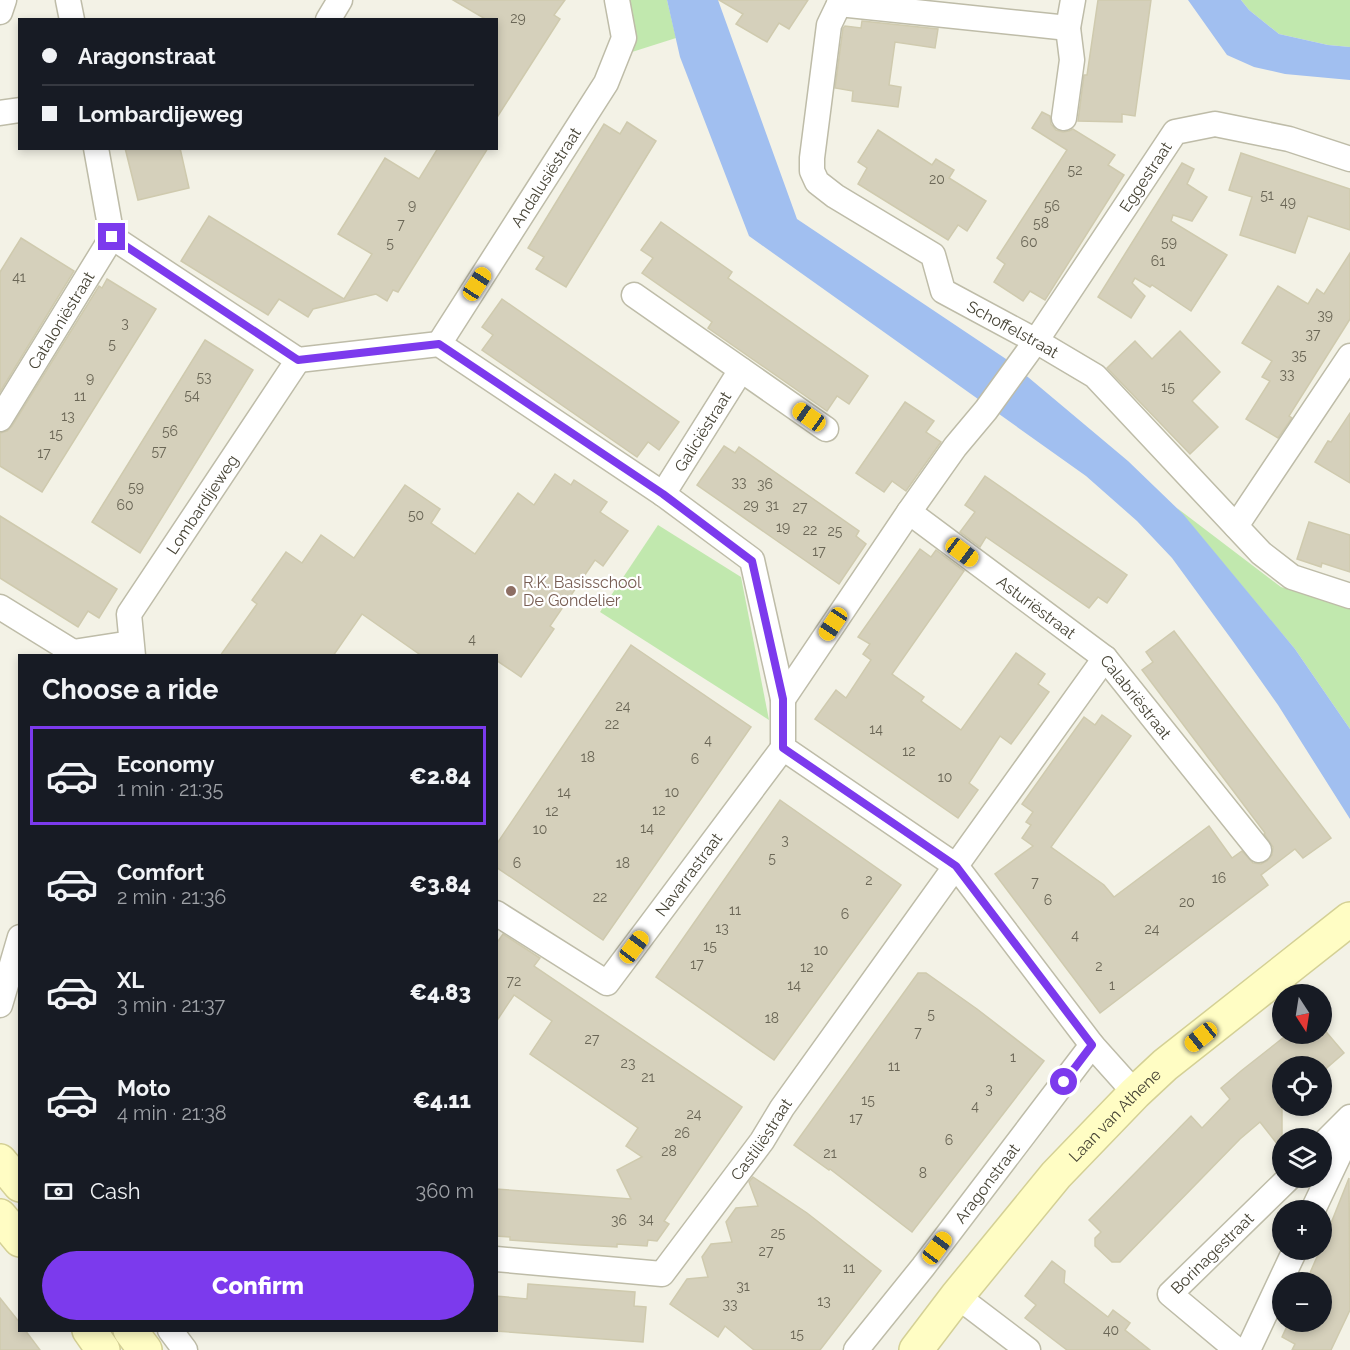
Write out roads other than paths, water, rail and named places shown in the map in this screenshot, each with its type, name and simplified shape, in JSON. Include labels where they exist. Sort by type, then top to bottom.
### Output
[{"type":"street","points":[[0,12],[4,0]]},
{"type":"street","points":[[68,0],[72,18]]},
{"type":"street","points":[[329,18],[340,0]]},
{"type":"street","name":"Andalusiëstraat","points":[[439,344],[606,83],[624,38],[617,0]]},
{"type":"street","points":[[1064,118],[1072,60],[1068,28],[1072,0]]},
{"type":"street","name":"Schoffelstraat","points":[[1068,28],[840,2],[829,26],[812,158],[817,182],[835,196],[933,255],[943,291],[1095,376],[1261,553],[1292,577],[1350,596]]},
{"type":"street","points":[[0,113],[18,110]]},
{"type":"street","name":"Eggestraat","points":[[1036,342],[1175,132],[1215,124],[1289,139],[1350,159]]},
{"type":"street","points":[[96,150],[112,237],[298,360],[439,344],[663,494],[752,561],[783,699],[783,748],[956,866],[1092,1045],[1135,1093]]},
{"type":"street","name":"Cataloniëstraat","points":[[0,419],[112,237]]},
{"type":"street","points":[[634,295],[826,429]]},
{"type":"street","points":[[783,699],[955,447],[986,410],[1036,342]]},
{"type":"street","points":[[1236,526],[1350,356]]},
{"type":"street","name":"Lombardijeweg","points":[[132,649],[129,614],[298,360]]},
{"type":"street","name":"Galiciëstraat","points":[[663,494],[741,369]]},
{"type":"street","name":"Asturiëstraat","points":[[909,512],[1105,658]]},
{"type":"street","points":[[0,607],[73,652],[132,649]]},
{"type":"street","name":"Calabriëstraat","points":[[956,866],[1105,658],[1259,850]]},
{"type":"street","name":"Navarrastraat","points":[[498,914],[607,983],[783,748]]},
{"type":"street","name":"Castiliëstraat","points":[[498,1259],[662,1274],[762,1141],[789,1099],[956,866]]},
{"type":"street","name":"Laan van Athene","points":[[916,1350],[1056,1175],[1135,1093],[1165,1065],[1350,919]]},
{"type":"street","points":[[0,1005],[18,944]]},
{"type":"street","name":"Aragonstraat","points":[[856,1350],[923,1267],[1092,1045]]},
{"type":"street","points":[[1332,1135],[1350,1117]]},
{"type":"street","points":[[1318,1200],[1350,1132]]},
{"type":"street","points":[[0,1161],[18,1183]]},
{"type":"street","name":"Borinagestraat","points":[[1236,1350],[1170,1294],[1279,1188]]},
{"type":"street","points":[[0,1216],[18,1238]]},
{"type":"street","points":[[1248,1350],[1290,1260]]},
{"type":"street","points":[[957,1296],[1028,1350]]},
{"type":"street","points":[[90,1332],[103,1350]]},
{"type":"street","points":[[132,1332],[145,1350]]},
{"type":"street","points":[[172,1332],[185,1350]]},
{"type":"water","points":[[667,0],[718,0],[797,219],[1009,361],[1128,461],[1183,514],[1295,649],[1350,729],[1350,819],[1278,705],[1232,640],[1172,558],[1137,521],[1086,476],[749,236],[680,57]]},
{"type":"water","points":[[1188,0],[1241,0],[1249,10],[1279,34],[1328,45],[1350,47],[1350,80],[1285,74],[1254,67],[1227,55]]},
{"type":"place","name":"R.K. Basisschool De Gondelier","points":[[511,591]]}]
